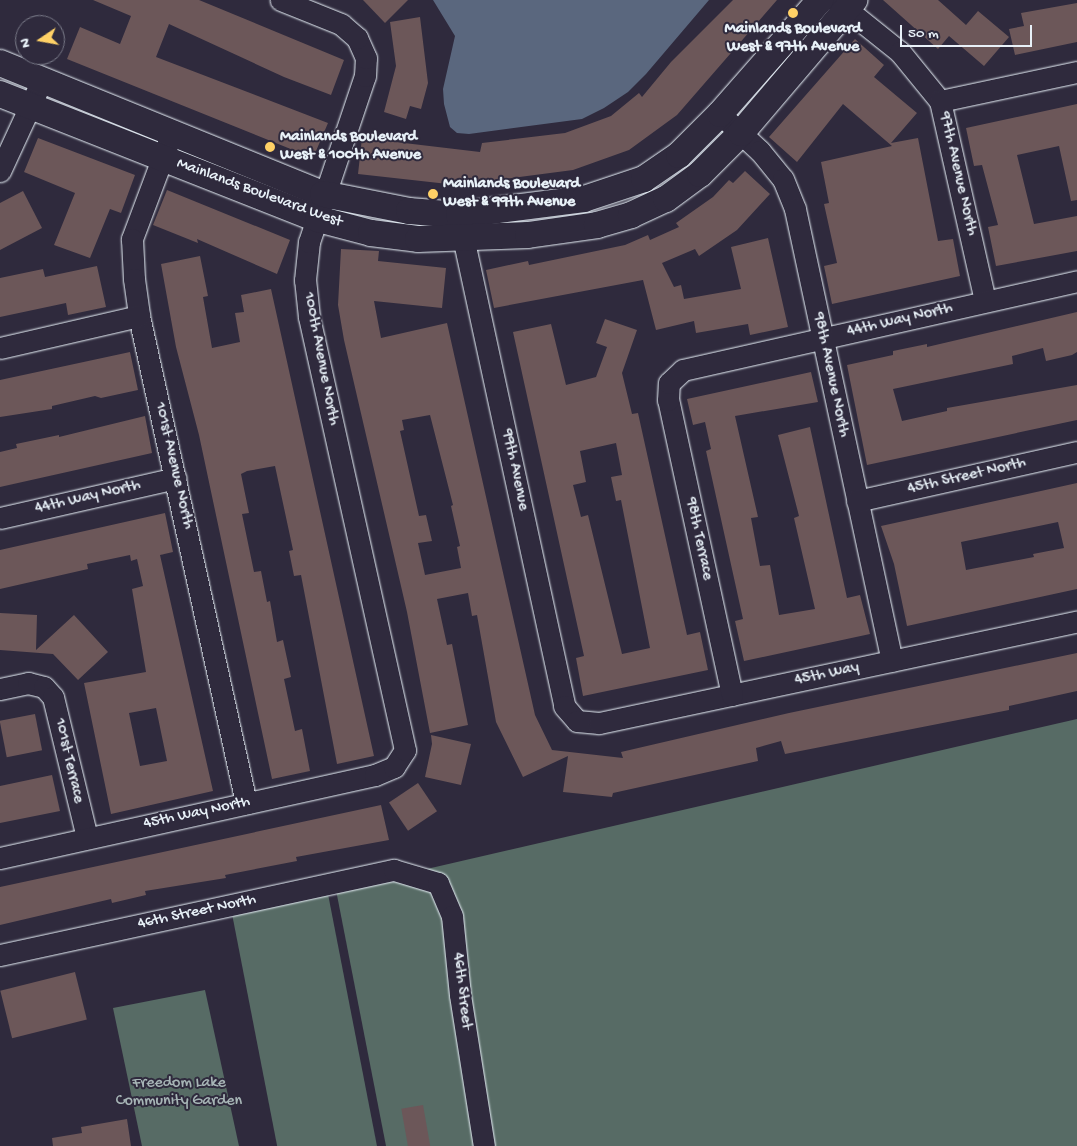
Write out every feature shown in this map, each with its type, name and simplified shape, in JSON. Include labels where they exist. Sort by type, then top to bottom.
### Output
[{"type":"street","name":"100th Avenue North","points":[[281,0],[341,24],[358,38],[366,58],[365,76],[309,242],[305,280],[309,317],[405,750],[394,767]]},
{"type":"street","name":"Mainlands Boulevard West","points":[[461,227],[611,192],[644,179],[679,155],[720,114],[820,0]]},
{"type":"street","name":"Mainlands Boulevard West","points":[[0,94],[30,108],[162,158],[321,206],[409,211],[461,227],[597,225],[631,215],[666,199],[700,174],[740,133],[845,3]]},
{"type":"street","name":"97th Avenue North","points":[[845,3],[900,52],[940,101],[985,301]]},
{"type":"street","name":"Mainlands Boulevard West","points":[[0,63],[171,133],[321,206]]},
{"type":"street","points":[[940,101],[1077,72]]},
{"type":"street","points":[[0,171],[42,80]]},
{"type":"street","name":"98th Avenue North","points":[[720,114],[783,179],[795,209],[892,661]]},
{"type":"street","name":"101st Avenue North","points":[[171,133],[132,239],[139,316],[246,803]]},
{"type":"street","name":"99th Avenue","points":[[461,227],[564,706],[577,721]]},
{"type":"street","name":"44th Way North","points":[[669,383],[683,370],[1077,281]]},
{"type":"street","points":[[0,348],[139,316]]},
{"type":"street","name":"98th Terrace","points":[[669,383],[668,400],[732,695]]},
{"type":"street","name":"45th Street North","points":[[857,501],[1077,452]]},
{"type":"street","name":"44th Way North","points":[[0,518],[176,478]]},
{"type":"street","name":"45th Way","points":[[577,721],[599,723],[1077,621]]},
{"type":"street","name":"101st Terrace","points":[[0,688],[28,683],[44,686],[53,697],[87,838]]},
{"type":"street","name":"45th Way North","points":[[0,858],[375,775],[394,767]]},
{"type":"street","name":"46th Street North","points":[[0,955],[394,870]]},
{"type":"street","name":"46th Street","points":[[394,870],[438,882],[452,916],[460,995],[484,1146]]},
{"type":"green space","points":[[1077,719],[1077,1146],[386,1146],[336,890]]},
{"type":"green space","points":[[328,894],[377,1146],[277,1146],[232,913]]},
{"type":"green space","name":"Freedom Lake Community Garden","points":[[205,990],[239,1146],[142,1146],[113,1008]]},
{"type":"water","points":[[433,0],[709,0],[646,74],[628,92],[604,108],[582,119],[469,134],[457,133],[450,127],[444,104],[443,89],[455,36]]},
{"type":"building","points":[[93,0],[199,0],[344,60],[331,95],[284,77],[169,24],[156,57],[328,123],[313,158],[67,59],[80,27],[120,44],[131,16]]},
{"type":"building","points":[[363,0],[408,0],[385,23]]},
{"type":"building","points":[[733,0],[777,0],[677,115],[629,150],[573,170],[457,185],[358,174],[362,138],[480,152],[482,143],[565,133],[611,116],[639,93],[642,97],[671,62]]},
{"type":"building","points":[[883,0],[938,0],[966,25],[978,11],[1009,37],[984,66],[949,36],[938,49]]},
{"type":"building","points":[[1077,3],[1077,42],[1015,55],[1009,29],[1024,26],[1021,13]]},
{"type":"building","points":[[420,17],[428,83],[421,109],[410,106],[406,119],[384,112],[396,66],[390,22]]},
{"type":"building","points":[[855,39],[884,65],[874,77],[917,113],[891,143],[918,138],[938,241],[953,239],[960,276],[832,304],[824,266],[837,263],[824,204],[829,203],[821,162],[892,146],[843,104],[797,162],[769,137]]},
{"type":"building","points":[[1077,104],[1077,200],[1071,201],[1059,146],[1017,155],[1034,224],[1077,216],[1077,251],[996,266],[988,227],[998,225],[982,165],[974,166],[966,128]]},
{"type":"building","points":[[38,138],[135,175],[121,213],[110,209],[90,258],[54,245],[75,193],[24,172]]},
{"type":"building","points":[[745,171],[770,194],[737,230],[699,256],[695,249],[662,263],[674,287],[681,285],[684,299],[741,289],[731,247],[768,238],[788,327],[750,335],[748,324],[696,333],[694,321],[656,330],[643,280],[494,308],[486,270],[528,261],[529,265],[625,245],[648,235],[650,240],[679,227],[676,223],[713,197],[729,180],[733,183]]},
{"type":"building","points":[[167,190],[290,240],[277,274],[197,239],[198,243],[153,225]]},
{"type":"building","points":[[23,191],[42,228],[0,250],[0,203]]},
{"type":"building","points":[[341,249],[379,251],[378,261],[446,268],[442,308],[374,301],[381,338],[447,323],[535,715],[552,750],[623,758],[621,752],[789,713],[1077,653],[1077,691],[1009,706],[1009,710],[785,754],[781,741],[756,748],[758,761],[613,793],[612,797],[563,792],[568,756],[523,777],[496,722],[477,615],[472,616],[468,593],[437,599],[447,645],[452,644],[468,725],[430,733],[407,612],[344,340],[338,305]],"holes":[[[430,415],[453,505],[451,506],[460,546],[457,547],[461,568],[425,575],[418,543],[432,541],[426,515],[419,516],[400,431],[404,430],[402,420]]]},
{"type":"building","points":[[200,256],[208,296],[203,297],[212,348],[240,342],[235,313],[244,312],[241,295],[271,289],[374,756],[337,764],[301,575],[294,576],[289,551],[293,550],[275,466],[247,471],[241,474],[249,513],[242,514],[254,572],[261,571],[267,602],[270,601],[277,642],[283,640],[291,677],[284,679],[295,731],[302,729],[310,771],[272,779],[199,435],[176,347],[161,264]]},
{"type":"building","points":[[97,266],[106,307],[68,315],[66,303],[0,317],[0,278],[43,269],[45,277]]},
{"type":"building","points":[[1077,312],[1077,352],[1072,355],[1046,361],[1043,348],[1012,356],[1013,364],[893,389],[902,421],[947,411],[947,408],[1077,385],[1077,420],[867,465],[847,365],[893,355],[893,351],[927,344],[927,347]]},
{"type":"building","points":[[605,319],[637,330],[622,373],[632,414],[638,413],[687,635],[700,632],[708,670],[583,696],[576,658],[584,656],[513,332],[551,324],[566,385],[596,377],[607,347],[596,343]],"holes":[[[616,443],[622,475],[611,477],[616,501],[621,500],[650,648],[622,654],[588,515],[581,517],[573,485],[586,482],[580,451]]]},
{"type":"building","points":[[130,352],[138,390],[101,398],[95,396],[52,406],[52,409],[0,417],[0,380]]},
{"type":"building","points":[[811,372],[818,402],[735,416],[758,517],[751,518],[760,566],[770,565],[779,615],[815,609],[794,518],[799,516],[778,435],[810,427],[847,598],[860,595],[870,634],[744,661],[735,621],[743,619],[706,451],[711,449],[705,422],[693,425],[687,399]]},
{"type":"building","points":[[145,416],[152,453],[0,487],[0,452],[17,448],[16,444],[59,435],[59,437]]},
{"type":"building","points":[[1077,483],[1077,589],[907,626],[894,564],[881,526]],"holes":[[[1058,522],[1064,548],[1033,554],[1034,557],[966,570],[961,542]]]},
{"type":"building","points":[[165,513],[173,552],[160,555],[213,791],[111,814],[84,683],[146,672],[132,589],[143,586],[137,559],[131,561],[130,555],[87,564],[88,569],[0,589],[0,550]],"holes":[[[156,708],[167,761],[140,766],[129,713]]]},
{"type":"building","points":[[0,613],[37,615],[36,650],[74,615],[108,652],[78,680],[53,654],[0,650]]},
{"type":"building","points":[[35,714],[42,750],[7,757],[0,721]]},
{"type":"building","points":[[431,735],[471,744],[461,785],[425,777],[432,744]]},
{"type":"building","points":[[52,775],[60,811],[0,823],[0,786]]},
{"type":"building","points":[[418,783],[437,811],[408,831],[389,803]]},
{"type":"building","points":[[381,805],[389,840],[296,857],[297,861],[225,875],[226,878],[145,891],[146,895],[112,903],[111,899],[0,925],[0,887]]},
{"type":"building","points":[[75,972],[87,1020],[12,1038],[0,991]]},
{"type":"building","points":[[423,1105],[430,1146],[408,1146],[401,1109]]},
{"type":"building","points":[[127,1119],[131,1146],[53,1146],[52,1138],[82,1133],[81,1127]]},
{"type":"place","name":"Mainlands Boulevard West & 97th Avenue","points":[[793,13]]},
{"type":"place","name":"Mainlands Boulevard West & 100th Avenue","points":[[270,147]]},
{"type":"place","name":"Mainlands Boulevard West & 99th Avenue","points":[[433,194]]}]
